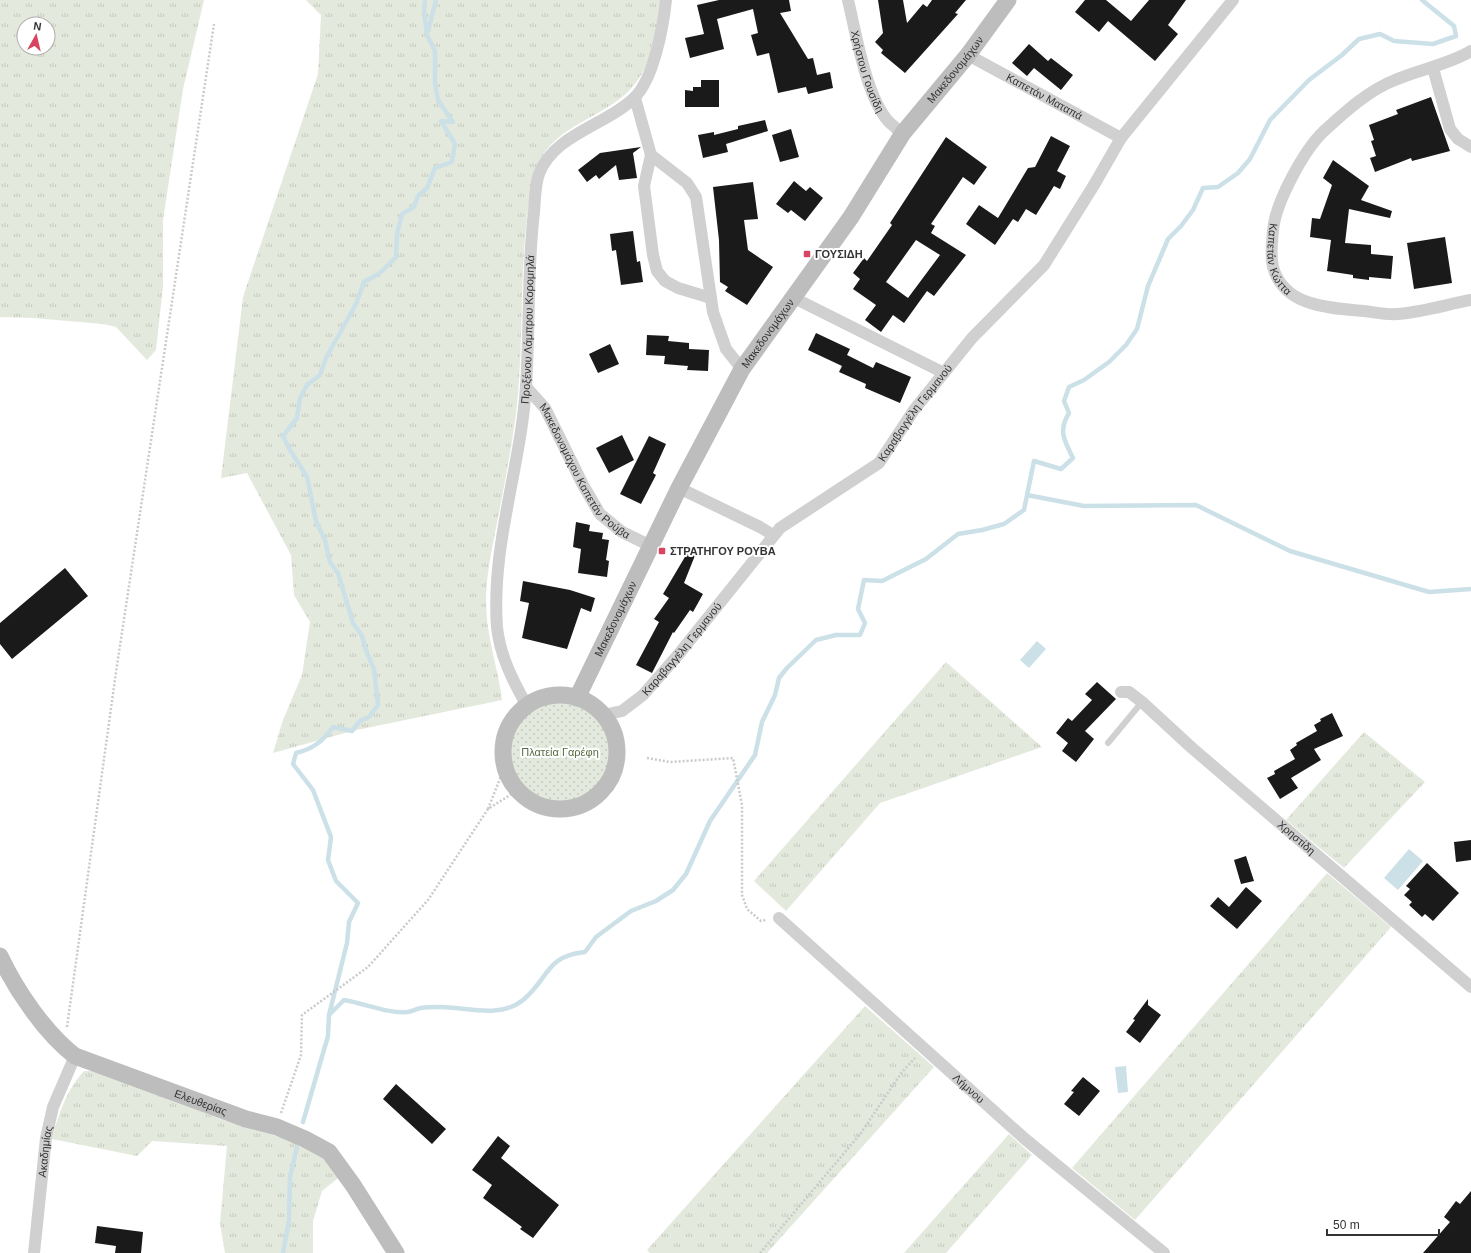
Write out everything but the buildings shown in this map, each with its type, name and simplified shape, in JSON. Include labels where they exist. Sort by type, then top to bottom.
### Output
[{"type":"street","name":"Προξένου Λάμπρου Κορομηλά","points":[[527,706],[514,682],[504,658],[498,629],[496,604],[498,569],[514,476],[526,386],[532,230],[539,174],[549,156],[584,129],[635,98],[647,78],[660,40],[666,0]]},
{"type":"street","name":"Χρήστου Γουσίδη","points":[[848,0],[873,95],[888,121],[903,133]]},
{"type":"street","name":"Μακεδονομάχων","points":[[577,698],[679,488],[742,369],[851,217],[903,133],[968,55],[1008,0]]},
{"type":"street","name":"Καραβαγγέλη Γερμανού","points":[[603,715],[622,710],[643,695],[678,655],[773,535],[786,523],[879,463],[914,410],[972,338],[1044,265],[1094,185],[1121,138],[1233,0]]},
{"type":"street","name":"Καπετάν Κώττα","points":[[1471,51],[1461,57],[1433,68],[1394,80],[1370,94],[1323,132],[1289,180],[1273,220],[1271,251],[1273,267],[1282,284],[1301,300],[1327,308],[1397,314],[1471,300]]},
{"type":"street","name":"Καπετάν Ματαπά","points":[[968,55],[1121,138]]},
{"type":"street","points":[[1433,68],[1450,129],[1458,140],[1471,147]]},
{"type":"street","points":[[635,98],[651,155],[644,186],[653,255],[658,271],[665,281],[678,288],[711,298]]},
{"type":"street","points":[[651,155],[687,183],[696,197],[715,318],[726,349],[742,369]]},
{"type":"street","points":[[794,298],[944,373]]},
{"type":"street","name":"Μακεδονομάχου Καπετάν Ρούβα","points":[[526,386],[545,408],[583,485],[600,514],[622,532],[651,546]]},
{"type":"street","points":[[679,488],[760,527],[773,535]]},
{"type":"street","name":"Χρηστίδη","points":[[1121,692],[1129,692],[1142,702],[1192,748],[1471,987]]},
{"type":"street","points":[[564,695],[577,698],[587,702],[603,715],[613,732],[617,752],[613,772],[603,790],[593,798],[580,805],[561,808],[540,805],[528,799],[518,790],[508,775],[503,757],[505,737],[513,719],[534,701],[551,696],[564,695]]},
{"type":"street","name":"Λήμνου","points":[[779,918],[1026,1139],[1158,1251]]},
{"type":"street","name":"Ελευθερίας","points":[[0,956],[43,1025],[70,1052],[246,1119],[276,1127],[306,1139],[329,1152],[353,1185],[396,1253]]},
{"type":"street","name":"Ακαδημίας","points":[[34,1253],[46,1138],[53,1107],[70,1052]]},
{"type":"lane","points":[[1108,743],[1142,702]]},
{"type":"path","points":[[70,1052],[116,672],[214,24]]},
{"type":"path","points":[[647,758],[670,762],[733,758],[742,805],[742,895],[747,909],[761,921],[779,918]]},
{"type":"path","points":[[276,1127],[301,1056],[302,1016],[368,967],[428,900],[488,809],[505,766]]},
{"type":"path","points":[[488,809],[518,790]]},
{"type":"path","points":[[760,1253],[861,1133],[902,1072],[924,1048]]},
{"type":"green space","points":[[0,0],[204,0],[183,89],[163,220],[163,286],[156,350],[147,360],[116,327],[103,324],[33,318],[0,317]]},
{"type":"green space","points":[[306,0],[666,0],[660,27],[651,54],[646,66],[631,89],[621,98],[576,125],[556,140],[547,149],[540,160],[534,177],[525,239],[522,283],[520,370],[516,414],[486,592],[488,627],[502,700],[352,731],[273,753],[283,720],[302,675],[310,622],[294,595],[291,555],[247,473],[221,478],[243,297],[318,74],[321,15]]},
{"type":"green space","points":[[946,662],[1042,747],[880,803],[786,911],[754,881]]},
{"type":"green space","name":"Πλατεία Γαρέφη","points":[[560,702],[570,703],[588,710],[602,724],[609,742],[609,762],[602,780],[588,794],[570,801],[560,802],[550,801],[532,794],[518,780],[511,762],[510,752],[511,742],[518,724],[532,710],[550,703]]},
{"type":"green space","points":[[1364,732],[1425,782],[1344,868],[1286,820]]},
{"type":"green space","points":[[1327,873],[1391,927],[1135,1220],[1072,1168]]},
{"type":"green space","points":[[865,1006],[934,1067],[767,1253],[650,1253],[647,1250]]},
{"type":"green space","points":[[84,1071],[97,1071],[220,1119],[322,1150],[342,1175],[322,1191],[313,1221],[313,1253],[225,1253],[220,1223],[227,1146],[152,1141],[137,1156],[52,1139],[57,1121],[68,1094]]},
{"type":"green space","points":[[1009,1134],[1032,1155],[946,1253],[904,1253]]},
{"type":"water","points":[[1037,641],[1046,649],[1029,668],[1020,660]]},
{"type":"water","points":[[1409,849],[1423,861],[1398,890],[1384,878]]},
{"type":"water","points":[[1126,1066],[1128,1092],[1118,1093],[1115,1067]]},
{"type":"waterway","points":[[303,1122],[328,1036],[329,1015],[347,943],[349,922],[358,903],[336,881],[328,860],[331,837],[313,790],[293,764],[296,753],[317,744],[333,727],[352,731],[360,721],[369,717],[378,705],[374,669],[362,636],[353,623],[338,573],[330,562],[325,540],[316,521],[307,477],[283,436],[297,418],[300,398],[307,385],[320,375],[326,358],[356,304],[364,282],[380,273],[396,257],[397,234],[402,214],[414,207],[418,196],[427,188],[435,168],[452,162],[455,144],[441,121],[453,122],[438,100],[435,84],[435,51],[427,35],[424,10],[425,0]]},
{"type":"waterway","points":[[428,31],[436,0]]},
{"type":"waterway","points":[[329,1015],[344,1000],[384,1010],[400,1012],[409,1012],[419,1008],[433,1007],[493,1011],[514,1006],[531,992],[555,963],[572,954],[585,952],[596,937],[631,911],[656,901],[673,890],[686,874],[710,821],[755,755],[762,722],[775,695],[779,678],[787,668],[816,640],[836,635],[860,635],[865,623],[858,609],[864,580],[882,581],[926,559],[958,534],[1004,524],[1024,510],[1034,461],[1061,469],[1073,458],[1065,441],[1063,430],[1069,413],[1064,401],[1069,387],[1084,380],[1109,362],[1126,345],[1137,329],[1148,286],[1168,239],[1181,226],[1193,210],[1203,188],[1218,187],[1238,173],[1250,159],[1270,120],[1309,80],[1342,55],[1359,39],[1380,34],[1394,41],[1433,44],[1456,36],[1454,26],[1422,0]]},
{"type":"waterway","points":[[1027,495],[1084,506],[1196,505],[1290,551],[1429,592],[1471,589]]},
{"type":"waterway","points":[[283,1253],[289,1221],[290,1177],[297,1147]]},
{"type":"place","name":"ΓΟΥΣΙΔΗ","points":[[807,254]]},
{"type":"place","name":"ΣΤΡΑΤΗΓΟΥ ΡΟΥΒΑ","points":[[662,551]]}]
